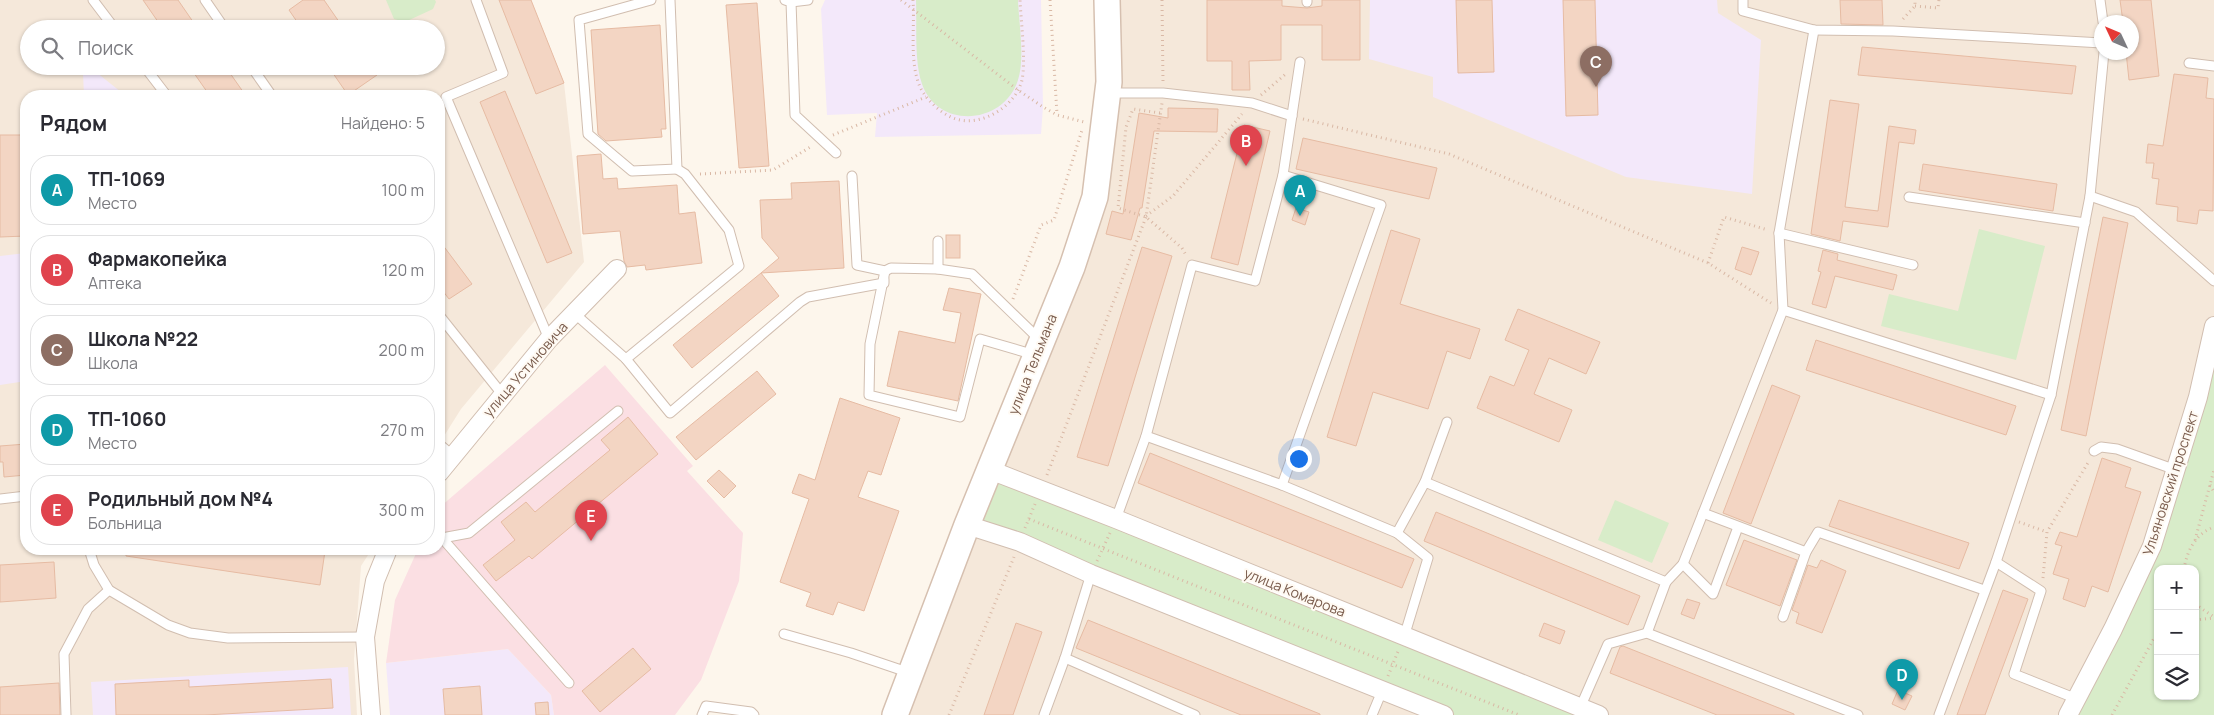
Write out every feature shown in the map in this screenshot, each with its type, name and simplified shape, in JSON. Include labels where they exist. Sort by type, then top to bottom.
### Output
[{"type":"main road","name":"улица Тельмана","points":[[894,715],[967,525],[1072,267],[1094,197],[1108,93],[1108,0]]},
{"type":"street","name":"улица Устиновича","points":[[446,450],[502,394],[549,339],[617,269]]},
{"type":"street","name":"Ульяновский проспект","points":[[2068,715],[2152,546],[2198,397],[2214,326]]},
{"type":"street","name":"улица Комарова","points":[[990,470],[1116,518],[1599,715]]},
{"type":"street","points":[[967,525],[1020,542],[1092,574],[1444,715]]},
{"type":"street","points":[[371,715],[365,637],[375,581],[386,555]]},
{"type":"lane","points":[[93,0],[108,20]]},
{"type":"lane","points":[[205,0],[219,20]]},
{"type":"lane","points":[[476,0],[504,72],[446,97],[549,339]]},
{"type":"lane","points":[[651,0],[579,20],[588,134],[632,171],[681,172]]},
{"type":"lane","points":[[626,359],[739,266],[729,230],[681,172],[670,0]]},
{"type":"lane","points":[[808,0],[788,1],[795,115],[836,154]]},
{"type":"lane","points":[[1743,0],[1743,11],[1814,30],[1893,31],[2094,43]]},
{"type":"lane","points":[[2100,0],[2101,15]]},
{"type":"lane","points":[[1647,633],[1666,582],[1683,564],[1783,310],[1779,233],[1814,30]]},
{"type":"lane","points":[[1939,715],[1996,562],[2051,395],[2090,196],[2103,60]]},
{"type":"lane","points":[[1116,518],[1146,436],[1192,264],[1255,281],[1283,175],[1300,62]]},
{"type":"lane","points":[[2190,63],[2214,66]]},
{"type":"lane","points":[[151,75],[162,90]]},
{"type":"lane","points":[[257,75],[268,90]]},
{"type":"lane","points":[[1108,93],[1163,93],[1252,103],[1292,116]]},
{"type":"lane","points":[[1282,485],[1381,204],[1283,175]]},
{"type":"lane","points":[[852,176],[857,265],[885,271],[891,268],[938,269],[972,274],[1009,309],[1038,348]]},
{"type":"lane","points":[[2090,196],[2136,212],[2214,281]]},
{"type":"lane","points":[[1910,197],[2084,223]]},
{"type":"lane","points":[[1779,233],[1912,264]]},
{"type":"lane","points":[[938,241],[938,269]]},
{"type":"lane","points":[[885,271],[870,344],[869,395],[960,417],[980,339],[1038,348]]},
{"type":"lane","points":[[574,313],[626,359],[670,413],[808,297],[884,282]]},
{"type":"lane","points":[[1783,310],[2051,395]]},
{"type":"lane","points":[[445,323],[502,394]]},
{"type":"lane","points":[[445,535],[469,533],[618,411]]},
{"type":"lane","points":[[1397,533],[1425,482],[1447,422]]},
{"type":"lane","points":[[1146,436],[1282,485],[1397,533],[1428,558],[1404,637]]},
{"type":"lane","points":[[2094,451],[2102,447],[2117,449],[2176,470]]},
{"type":"lane","points":[[1425,482],[1666,582]]},
{"type":"lane","points":[[0,499],[20,497]]},
{"type":"lane","points":[[1703,513],[1806,552]]},
{"type":"lane","points":[[1683,564],[1713,594],[1738,527]]},
{"type":"lane","points":[[1783,617],[1806,552],[1818,532],[1984,590]]},
{"type":"lane","points":[[445,542],[569,683]]},
{"type":"lane","points":[[91,555],[94,566],[109,590],[168,624],[190,633],[228,638],[365,637]]},
{"type":"lane","points":[[1996,562],[2041,591],[2014,674],[2077,699]]},
{"type":"lane","points":[[1044,715],[1065,658],[1092,574]]},
{"type":"lane","points":[[66,715],[64,654],[88,609],[109,590]]},
{"type":"lane","points":[[1580,708],[1608,644],[1647,633],[1858,715]]},
{"type":"lane","points":[[784,634],[851,653],[911,674]]},
{"type":"lane","points":[[1065,658],[1195,715]]},
{"type":"lane","points":[[1372,715],[1382,691]]},
{"type":"lane","points":[[702,715],[706,706],[751,712],[754,715]]},
{"type":"path","points":[[901,0],[1018,90],[1057,115],[1092,124]]},
{"type":"path","points":[[913,0],[915,69],[920,86],[926,98],[942,112],[959,120],[977,120],[993,114],[1005,107],[1018,90],[1022,80],[1023,65],[1020,0]]},
{"type":"path","points":[[1050,0],[1057,115]]},
{"type":"path","points":[[949,715],[1041,490],[1146,217],[1163,93],[1162,0]]},
{"type":"path","points":[[1915,0],[1915,6],[1938,8],[1939,0]]},
{"type":"path","points":[[1146,217],[1173,196],[1252,103],[1300,62]]},
{"type":"path","points":[[681,172],[737,173],[773,170],[821,140],[926,98]]},
{"type":"path","points":[[1160,114],[1133,109],[1126,127],[1118,208],[1146,217],[1182,248],[1192,264]]},
{"type":"path","points":[[1292,116],[1449,154],[1708,263],[1783,310]]},
{"type":"path","points":[[1009,309],[1041,225],[1054,220],[1084,122]]},
{"type":"path","points":[[1708,263],[1724,217],[1779,233]]},
{"type":"path","points":[[2041,591],[2047,532],[2094,451]]},
{"type":"path","points":[[2185,565],[2187,554],[2195,540],[2214,470]]},
{"type":"path","points":[[2210,484],[2214,492]]},
{"type":"path","points":[[1092,574],[1116,518]]},
{"type":"path","points":[[2009,519],[2047,532]]},
{"type":"path","points":[[1029,520],[1519,715]]},
{"type":"path","points":[[2195,540],[2214,527]]},
{"type":"path","points":[[2199,607],[2214,617]]},
{"type":"path","points":[[2199,619],[2214,617]]},
{"type":"path","points":[[1382,691],[1404,637]]},
{"type":"path","points":[[2112,715],[2154,639]]},
{"type":"shaded area","points":[[0,0],[531,0],[564,83],[584,262],[461,409],[445,434],[445,90],[20,90],[20,555],[368,555],[361,566],[354,659],[357,715],[0,715]]},
{"type":"shaded area","points":[[825,0],[1041,0],[1043,107],[1041,134],[875,137],[877,113],[827,115],[821,9]]},
{"type":"shaded area","points":[[1107,0],[2214,0],[2214,326],[2176,470],[2068,715],[1599,715],[990,470],[1095,197]]},
{"type":"shaded area","points":[[1370,0],[1717,0],[1718,13],[1761,40],[1752,194],[1626,177],[1433,97],[1433,77],[1369,59]]},
{"type":"shaded area","points":[[83,75],[100,75],[118,90],[84,90]]},
{"type":"shaded area","points":[[20,254],[20,382],[0,385],[0,256]]},
{"type":"shaded area","points":[[605,365],[693,466],[687,471],[743,533],[739,581],[701,680],[675,715],[554,715],[551,695],[508,649],[386,663],[395,600],[415,555],[445,555],[445,503]]},
{"type":"shaded area","points":[[967,525],[1444,715],[895,715]]},
{"type":"shaded area","points":[[508,649],[551,695],[554,715],[390,715],[386,663]]},
{"type":"shaded area","points":[[348,667],[351,715],[93,715],[91,682]]},
{"type":"green space","points":[[386,0],[435,0],[436,2],[433,9],[409,20],[394,19]]},
{"type":"green space","points":[[916,0],[1018,0],[1021,52],[1020,71],[1011,95],[999,106],[986,113],[971,116],[956,115],[942,109],[930,99],[919,75],[916,43]]},
{"type":"green space","points":[[1979,229],[2045,246],[2016,360],[1881,326],[1889,294],[1958,311]]},
{"type":"green space","points":[[2214,326],[2214,715],[2068,715],[2152,546]]},
{"type":"green space","points":[[990,470],[1599,715],[1444,715],[967,525]]},
{"type":"green space","points":[[1615,500],[1669,523],[1652,563],[1598,540]]},
{"type":"building","points":[[143,0],[178,0],[192,20],[157,20]]},
{"type":"building","points":[[303,0],[324,0],[338,20],[296,20],[289,10]]},
{"type":"building","points":[[499,0],[531,0],[564,83],[536,94]]},
{"type":"building","points":[[1207,0],[1282,0],[1282,6],[1307,8],[1322,6],[1322,0],[1360,0],[1360,60],[1322,60],[1322,25],[1281,25],[1281,60],[1249,61],[1250,90],[1232,90],[1232,61],[1207,61]]},
{"type":"building","points":[[1456,0],[1492,0],[1494,72],[1458,73]]},
{"type":"building","points":[[1563,0],[1595,0],[1598,115],[1566,116]]},
{"type":"building","points":[[1840,0],[1882,0],[1883,25],[1841,24]]},
{"type":"building","points":[[2120,0],[2151,0],[2159,76],[2129,80],[2127,60],[2139,60],[2139,15],[2122,15]]},
{"type":"building","points":[[757,3],[769,166],[739,168],[726,5]]},
{"type":"building","points":[[660,25],[666,129],[661,129],[662,137],[606,141],[598,134],[591,30]]},
{"type":"building","points":[[1862,47],[2076,66],[2072,94],[1858,75]]},
{"type":"building","points":[[2174,74],[2208,78],[2206,98],[2214,99],[2213,211],[2199,210],[2197,224],[2177,221],[2178,207],[2156,204],[2159,179],[2152,178],[2154,163],[2146,163],[2148,144],[2163,146]]},
{"type":"building","points":[[195,75],[231,75],[242,90],[206,90]]},
{"type":"building","points":[[334,75],[377,75],[355,90],[345,90]]},
{"type":"building","points":[[505,91],[572,253],[547,263],[480,102]]},
{"type":"building","points":[[1830,100],[1859,104],[1845,207],[1878,211],[1889,126],[1916,130],[1914,144],[1899,142],[1888,227],[1843,221],[1840,241],[1811,234]]},
{"type":"building","points":[[1168,108],[1218,109],[1217,132],[1154,131],[1142,208],[1140,208],[1131,240],[1106,234],[1112,211],[1123,214],[1139,113],[1168,118]]},
{"type":"building","points":[[1244,125],[1270,131],[1238,265],[1211,258]]},
{"type":"building","points":[[0,135],[20,135],[20,236],[0,237]]},
{"type":"building","points":[[1303,138],[1437,168],[1429,199],[1296,169]]},
{"type":"building","points":[[601,154],[603,179],[617,178],[618,189],[677,185],[679,214],[695,212],[702,263],[646,270],[645,265],[627,267],[624,261],[620,231],[583,234],[577,156]]},
{"type":"building","points":[[1923,164],[2057,184],[2053,211],[1919,190]]},
{"type":"building","points":[[839,181],[844,268],[761,273],[779,258],[762,238],[760,200],[792,199],[791,183]]},
{"type":"building","points":[[1296,208],[1309,212],[1305,225],[1292,220]]},
{"type":"building","points":[[2103,217],[2128,223],[2086,436],[2061,430]]},
{"type":"building","points":[[1391,230],[1420,239],[1400,304],[1480,329],[1470,359],[1447,351],[1428,409],[1373,392],[1356,446],[1327,437]]},
{"type":"building","points":[[946,235],[960,235],[960,258],[946,258]]},
{"type":"building","points":[[1142,247],[1172,256],[1108,466],[1077,457]]},
{"type":"building","points":[[1742,247],[1759,252],[1751,275],[1735,269]]},
{"type":"building","points":[[445,248],[472,284],[449,299],[445,294]]},
{"type":"building","points":[[1823,250],[1838,254],[1837,260],[1897,275],[1893,290],[1835,276],[1826,308],[1812,304],[1821,272],[1818,271]]},
{"type":"building","points":[[761,273],[779,296],[692,368],[673,345]]},
{"type":"building","points":[[949,288],[981,294],[958,401],[887,386],[899,331],[955,343],[961,313],[943,310]]},
{"type":"building","points":[[1518,309],[1600,342],[1586,374],[1549,358],[1534,394],[1572,410],[1559,442],[1477,408],[1490,376],[1514,386],[1529,350],[1505,340]]},
{"type":"building","points":[[1816,340],[2016,406],[2006,435],[1806,370]]},
{"type":"building","points":[[757,371],[776,394],[696,460],[676,437]]},
{"type":"building","points":[[1772,385],[1800,396],[1751,524],[1723,513]]},
{"type":"building","points":[[840,398],[900,418],[881,475],[868,471],[858,497],[899,511],[864,611],[838,602],[833,615],[806,606],[811,593],[780,582],[809,499],[792,493],[799,474],[815,480]]},
{"type":"building","points":[[628,417],[658,454],[532,559],[529,556],[496,581],[483,565],[515,540],[501,522],[526,502],[535,512],[610,450],[601,440]]},
{"type":"building","points":[[20,444],[20,476],[4,477],[3,462],[0,462],[0,446]]},
{"type":"building","points":[[1150,453],[1414,559],[1402,588],[1138,483]]},
{"type":"building","points":[[2102,458],[2131,468],[2125,487],[2141,492],[2108,592],[2092,586],[2085,607],[2063,599],[2069,579],[2053,574],[2062,546],[2055,544],[2060,532],[2077,537]]},
{"type":"building","points":[[719,470],[736,486],[724,498],[707,481]]},
{"type":"building","points":[[1839,500],[1969,543],[1959,569],[1829,526]]},
{"type":"building","points":[[1436,512],[1640,596],[1628,625],[1424,541]]},
{"type":"building","points":[[1744,540],[1797,560],[1780,606],[1726,585]]},
{"type":"building","points":[[126,555],[324,555],[320,585]]},
{"type":"building","points":[[1821,560],[1846,571],[1822,633],[1796,623],[1799,613],[1792,610],[1808,565],[1817,568]]},
{"type":"building","points":[[54,562],[56,598],[0,602],[0,565]]},
{"type":"building","points":[[2003,590],[2028,599],[1985,715],[1957,715]]},
{"type":"building","points":[[1687,599],[1700,603],[1694,619],[1681,614]]},
{"type":"building","points":[[1088,620],[1320,715],[1241,715],[1076,648]]},
{"type":"building","points":[[1016,623],[1042,632],[1013,715],[984,715]]},
{"type":"building","points":[[1544,623],[1565,631],[1560,644],[1539,636]]},
{"type":"building","points":[[1623,646],[1794,715],[1717,715],[1610,673],[1620,647]]},
{"type":"building","points":[[633,648],[651,669],[600,712],[582,691]]},
{"type":"building","points":[[331,679],[333,708],[205,715],[116,715],[115,684],[189,680],[189,687]]},
{"type":"building","points":[[59,683],[60,715],[0,715],[0,687]]},
{"type":"building","points":[[480,686],[482,715],[445,715],[443,689]]},
{"type":"building","points":[[1898,690],[1912,696],[1905,710],[1892,704]]},
{"type":"building","points":[[548,702],[549,715],[536,715],[535,703]]},
{"type":"place","name":"Школа №22","points":[[1596,87]]},
{"type":"place","name":"Фармакопейка","points":[[1246,166]]},
{"type":"place","name":"ТП-1069","points":[[1300,216]]},
{"type":"place","name":"Родильный дом №4","points":[[591,541]]},
{"type":"place","name":"ТП-1060","points":[[1902,700]]}]
